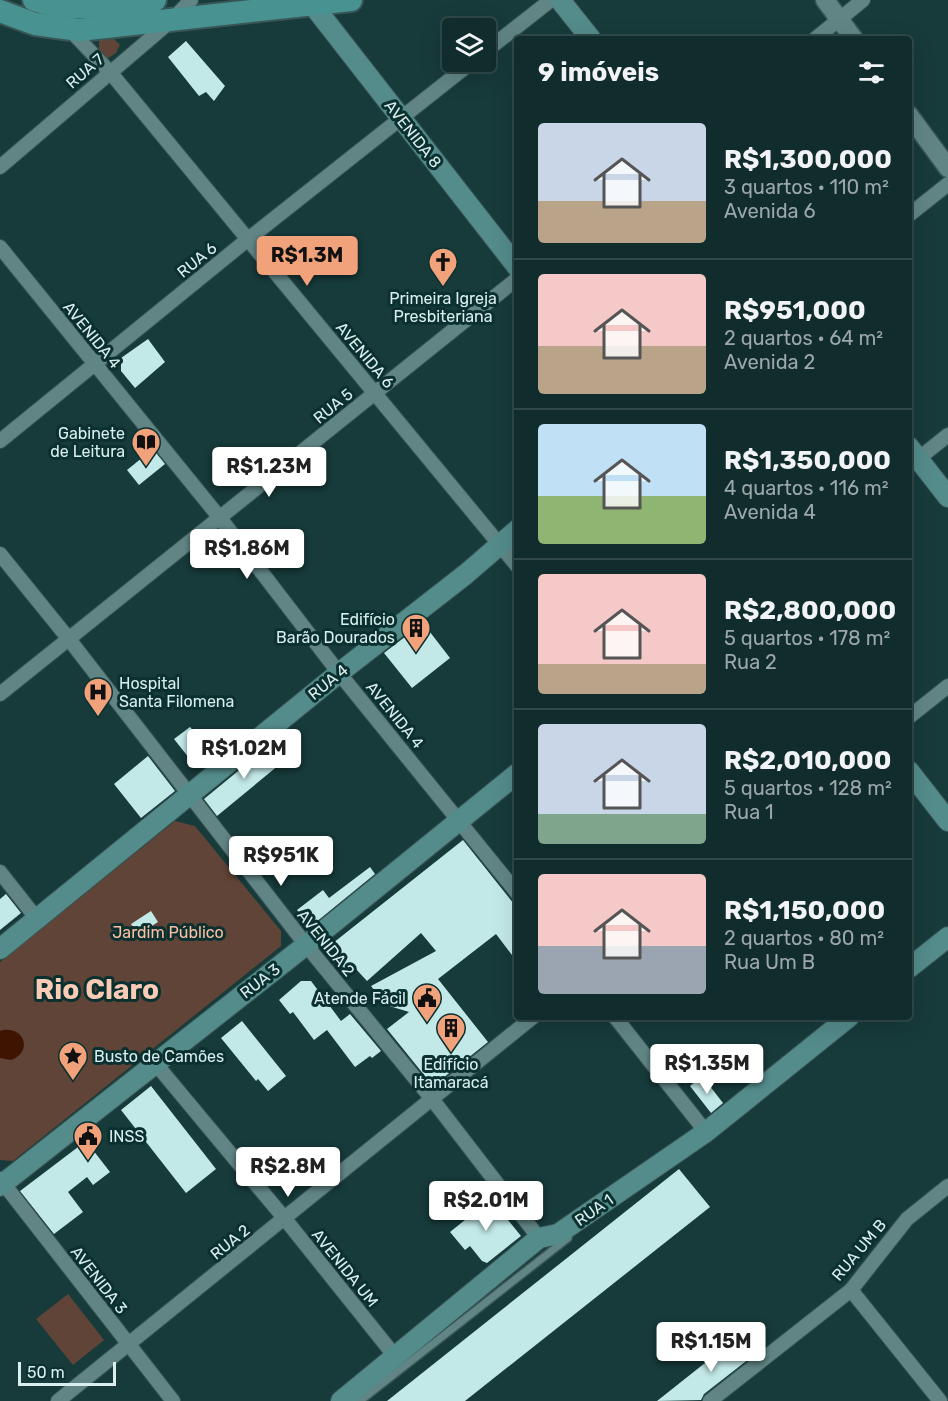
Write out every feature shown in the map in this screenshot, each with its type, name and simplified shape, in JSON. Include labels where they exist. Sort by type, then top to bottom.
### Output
[{"type":"main road","points":[[44,2],[87,7],[155,0]]},
{"type":"main road","points":[[0,11],[35,24],[69,30],[172,20],[311,2],[351,0]]},
{"type":"main road","points":[[560,0],[589,36]]},
{"type":"main road","name":"AVENIDA 8","points":[[311,2],[514,263]]},
{"type":"main road","points":[[912,457],[948,497]]},
{"type":"main road","name":"RUA 4","points":[[0,949],[514,533]]},
{"type":"main road","points":[[912,775],[948,821]]},
{"type":"main road","name":"RUA 3","points":[[1,1183],[306,945],[514,777]]},
{"type":"main road","points":[[912,966],[948,937]]},
{"type":"main road","name":"RUA 1","points":[[341,1401],[394,1355],[539,1238],[558,1234],[706,1132],[845,1020]]},
{"type":"street","name":"RUA 7","points":[[0,167],[172,20],[191,0]]},
{"type":"street","points":[[496,43],[551,0]]},
{"type":"street","points":[[825,0],[852,36]]},
{"type":"street","points":[[819,36],[863,0]]},
{"type":"street","name":"AVENIDA 6","points":[[44,2],[110,72],[514,562]]},
{"type":"street","name":"RUA 6","points":[[0,441],[247,240],[459,72]]},
{"type":"street","points":[[912,119],[948,168]]},
{"type":"street","points":[[912,212],[948,184]]},
{"type":"street","name":"AVENIDA 4","points":[[0,247],[94,366],[220,518],[339,673],[514,889]]},
{"type":"street","name":"RUA 5","points":[[0,694],[514,281]]},
{"type":"street","points":[[912,457],[948,435]]},
{"type":"street","name":"AVENIDA 2","points":[[0,554],[306,945],[432,1099],[539,1238]]},
{"type":"street","points":[[912,715],[948,686]]},
{"type":"street","points":[[0,872],[37,919]]},
{"type":"street","name":"RUA 2","points":[[58,1401],[129,1346],[529,1020]]},
{"type":"street","points":[[617,1020],[706,1132]]},
{"type":"street","name":"AVENIDA UM","points":[[155,1063],[394,1355]]},
{"type":"street","name":"AVENIDA 3","points":[[1,1183],[174,1401]]},
{"type":"street","name":"RUA UM B","points":[[710,1401],[851,1290],[907,1219],[948,1186]]},
{"type":"street","points":[[851,1290],[940,1401]]},
{"type":"lane","points":[[586,1224],[662,1168],[669,1158]]},
{"type":"lane","points":[[360,1401],[577,1232]]},
{"type":"green space","points":[[111,36],[120,45],[116,53],[107,59],[99,51],[99,40]]},
{"type":"green space","name":"Jardim Público","points":[[175,821],[195,826],[281,931],[281,946],[13,1161],[0,1160],[0,962]]},
{"type":"green space","points":[[68,1294],[104,1340],[73,1365],[36,1319]]},
{"type":"shaded area","points":[[0,1031],[17,1032],[24,1041],[22,1052],[11,1060],[0,1058]]},
{"type":"building","points":[[186,41],[225,86],[214,101],[206,92],[199,96],[168,57]]},
{"type":"building","points":[[148,339],[165,362],[135,388],[121,371],[121,358]]},
{"type":"building","name":"Gabinete de Leitura","points":[[153,449],[165,464],[139,485],[127,470]]},
{"type":"building","name":"Edifício Barão Dourados","points":[[423,623],[450,658],[412,688],[384,653]]},
{"type":"building","points":[[190,727],[197,735],[200,732],[212,747],[193,763],[174,739]]},
{"type":"building","points":[[271,744],[285,760],[217,816],[204,799]]},
{"type":"building","points":[[148,756],[175,791],[141,818],[114,784]]},
{"type":"building","points":[[463,840],[514,904],[514,958],[496,934],[438,979],[488,1042],[433,1086],[387,1029],[409,1012],[386,1005],[371,986],[436,951],[421,933],[367,981],[355,968],[348,974],[328,947]]},
{"type":"building","points":[[370,867],[375,874],[310,927],[297,910],[323,890],[329,898]]},
{"type":"building","points":[[6,894],[21,913],[0,930],[0,899]]},
{"type":"building","points":[[151,911],[158,922],[138,935],[131,924]]},
{"type":"building","points":[[301,981],[311,981],[341,1021],[350,1014],[381,1051],[355,1067],[327,1030],[314,1040],[293,1012],[290,1014],[279,1000]]},
{"type":"building","points":[[242,1021],[286,1076],[268,1091],[258,1079],[256,1081],[221,1038]]},
{"type":"building","points":[[702,1076],[723,1103],[711,1113],[690,1086]]},
{"type":"building","points":[[151,1086],[216,1169],[186,1193],[121,1110]]},
{"type":"building","points":[[86,1141],[110,1172],[93,1185],[87,1177],[68,1192],[83,1212],[54,1234],[20,1191]]},
{"type":"building","points":[[679,1169],[710,1207],[465,1401],[387,1401]]},
{"type":"building","points":[[491,1199],[521,1236],[487,1263],[482,1261],[470,1246],[465,1250],[450,1232]]},
{"type":"building","points":[[739,1336],[754,1355],[704,1394],[701,1400],[657,1401]]},
{"type":"place","name":"Primeira Igreja Presbiteriana","points":[[443,288]]},
{"type":"place","name":"Gabinete de Leitura","points":[[146,468]]},
{"type":"place","name":"Edifício Barão Dourados","points":[[416,654]]},
{"type":"place","name":"Hospital Santa Filomena","points":[[98,718]]},
{"type":"place","name":"Atende Fácil","points":[[427,1024]]},
{"type":"place","name":"Edifício Itamaracá","points":[[451,1054]]},
{"type":"place","name":"Busto de Camões","points":[[73,1082]]},
{"type":"place","name":"INSS","points":[[88,1162]]},
{"type":"district","name":"Rio Claro","points":[[97,989]]}]
